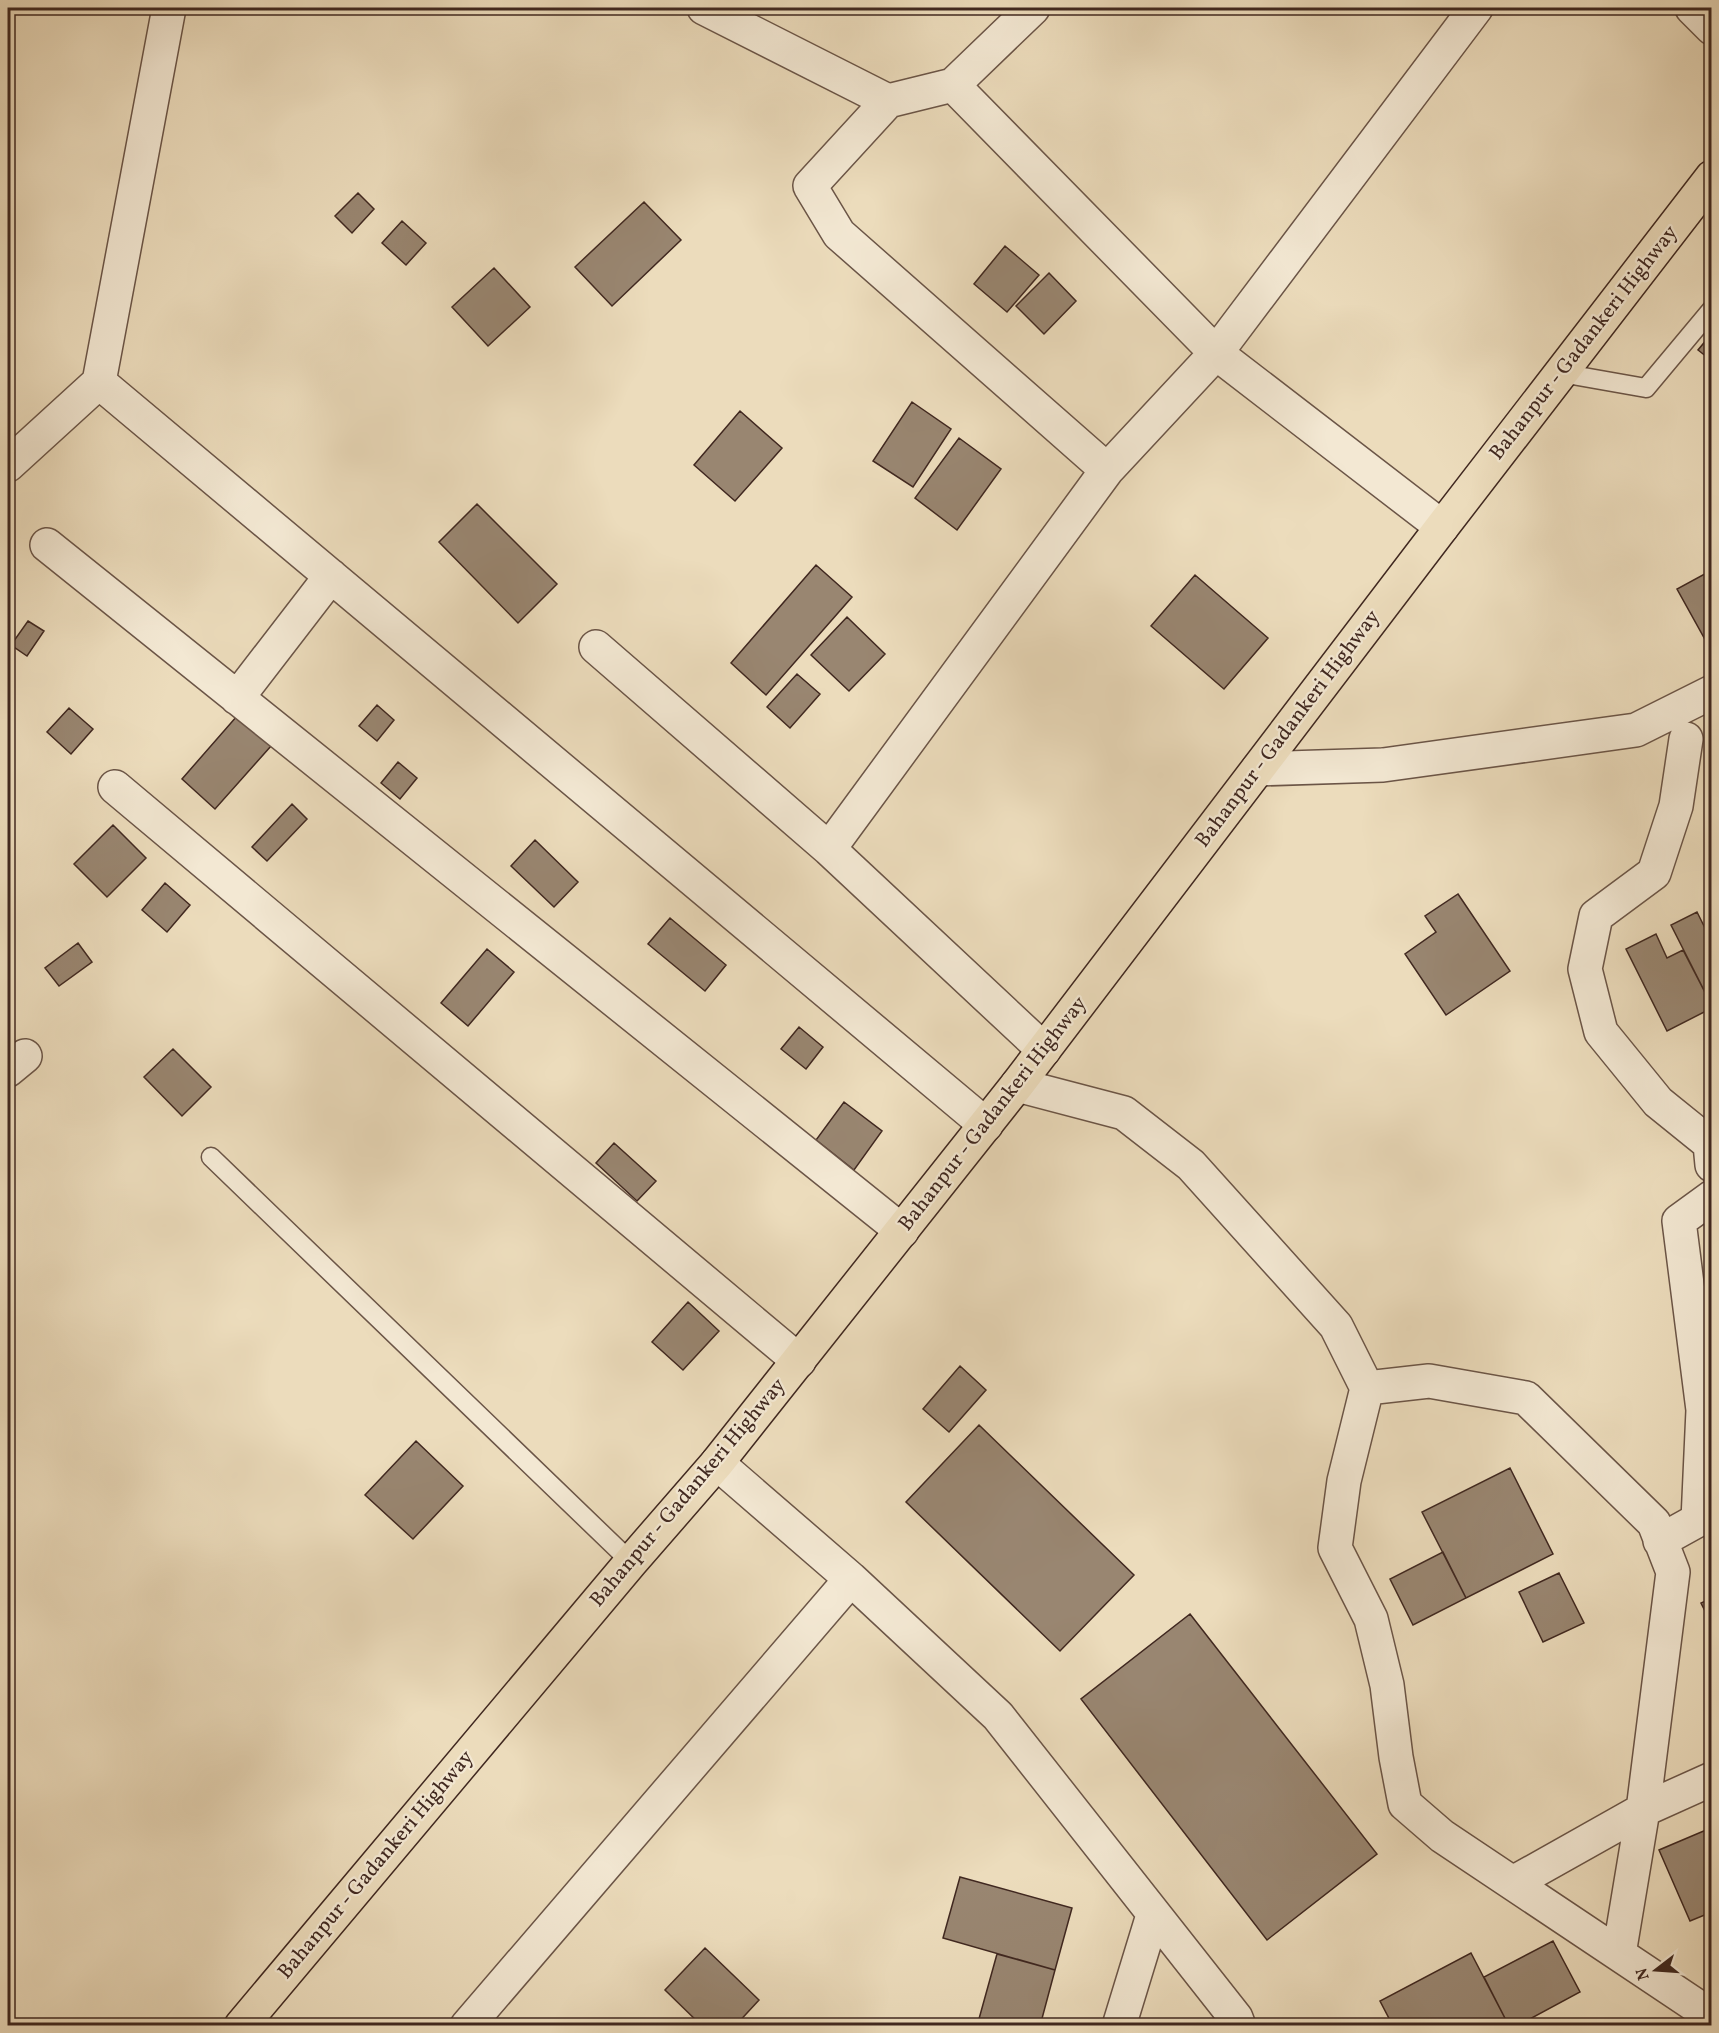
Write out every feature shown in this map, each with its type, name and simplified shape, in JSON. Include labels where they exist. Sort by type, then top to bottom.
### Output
[{"type":"highway","name":"Bahanpur - Gadankeri Highway","points":[[241,2025],[717,1463],[902,1231],[1044,1050],[1712,177]]},
{"type":"street","points":[[8,465],[99,382],[169,8]]},
{"type":"street","points":[[704,8],[888,101]]},
{"type":"street","points":[[1033,8],[953,85],[888,101],[810,186],[839,234],[1107,470]]},
{"type":"street","points":[[829,849],[1107,470],[1216,353],[1476,8]]},
{"type":"street","points":[[1692,8],[1712,28]]},
{"type":"street","points":[[953,85],[1216,353],[1442,527]]},
{"type":"street","points":[[99,382],[986,1125]]},
{"type":"street","points":[[47,546],[902,1231]]},
{"type":"street","points":[[237,698],[331,576]]},
{"type":"street","points":[[596,647],[829,849],[1044,1050]]},
{"type":"street","points":[[1258,769],[1383,765],[1636,729],[1712,692]]},
{"type":"street","points":[[1636,729],[1699,741],[1654,873],[1596,916],[1585,969],[1601,1032],[1658,1102],[1710,1144],[1712,1165]]},
{"type":"street","points":[[116,787],[798,1361]]},
{"type":"street","points":[[1017,1085],[1124,1113],[1191,1165],[1336,1326],[1366,1388],[1344,1481],[1335,1548],[1371,1620],[1387,1685],[1396,1757],[1405,1804],[1442,1836],[1707,2013],[1712,2020]]},
{"type":"street","points":[[1679,1221],[1712,1197]]},
{"type":"street","points":[[1660,1540],[1698,1520],[1703,1410],[1679,1221]]},
{"type":"street","points":[[1679,1221],[1712,1282]]},
{"type":"street","points":[[1366,1388],[1429,1381],[1526,1398],[1654,1523],[1673,1572],[1643,1810],[1619,1954]]},
{"type":"street","points":[[717,1463],[851,1579],[998,1716],[1236,2018],[1239,2025]]},
{"type":"street","points":[[467,2025],[851,1579]]},
{"type":"street","points":[[1513,1883],[1643,1810],[1712,1779]]},
{"type":"street","points":[[1119,2025],[1153,1915]]},
{"type":"lane","points":[[1561,373],[1646,388],[1712,309]]},
{"type":"lane","points":[[211,1157],[631,1563]]},
{"type":"building","points":[[358,193],[374,209],[352,233],[335,216]]},
{"type":"building","points":[[644,202],[681,240],[612,306],[575,267]]},
{"type":"building","points":[[402,221],[426,243],[406,265],[382,243]]},
{"type":"building","points":[[1005,246],[1039,275],[1007,312],[974,284]]},
{"type":"building","points":[[494,268],[530,307],[488,346],[452,307]]},
{"type":"building","points":[[1049,273],[1076,301],[1044,334],[1016,306]]},
{"type":"building","points":[[1712,333],[1712,361],[1698,350]]},
{"type":"building","points":[[912,402],[951,429],[913,487],[873,461]]},
{"type":"building","points":[[740,411],[782,448],[735,501],[694,465]]},
{"type":"building","points":[[959,438],[1001,469],[957,530],[915,498]]},
{"type":"building","points":[[477,504],[557,584],[518,623],[439,542]]},
{"type":"building","points":[[816,565],[852,597],[766,695],[731,663]]},
{"type":"building","points":[[1712,570],[1712,652],[1677,589]]},
{"type":"building","points":[[1195,575],[1268,638],[1224,689],[1151,626]]},
{"type":"building","points":[[847,617],[885,654],[849,691],[811,655]]},
{"type":"building","points":[[28,621],[44,631],[27,656],[11,645]]},
{"type":"building","points":[[797,674],[820,694],[790,728],[767,707]]},
{"type":"building","points":[[377,705],[394,720],[377,741],[359,726]]},
{"type":"building","points":[[69,708],[93,729],[71,754],[47,732]]},
{"type":"building","points":[[237,716],[271,746],[215,809],[182,779]]},
{"type":"building","points":[[398,762],[417,778],[400,799],[381,783]]},
{"type":"building","points":[[292,804],[307,819],[267,861],[252,847]]},
{"type":"building","points":[[113,825],[146,858],[107,897],[74,864]]},
{"type":"building","points":[[535,840],[578,882],[554,907],[511,866]]},
{"type":"building","points":[[165,883],[190,905],[167,932],[142,910]]},
{"type":"building","points":[[1458,894],[1510,971],[1446,1015],[1405,954],[1436,932],[1425,916]]},
{"type":"building","points":[[1697,912],[1710,938],[1712,937],[1712,1006],[1671,925]]},
{"type":"building","points":[[670,918],[726,965],[705,991],[648,944]]},
{"type":"building","points":[[1656,934],[1667,958],[1683,950],[1712,1006],[1667,1031],[1626,949]]},
{"type":"building","points":[[78,943],[92,962],[59,986],[45,968]]},
{"type":"building","points":[[487,949],[514,972],[468,1026],[441,1003]]},
{"type":"building","points":[[799,1027],[823,1047],[806,1069],[781,1049]]},
{"type":"building","points":[[173,1049],[211,1087],[182,1116],[144,1077]]},
{"type":"building","points":[[844,1102],[882,1131],[854,1170],[816,1140]]},
{"type":"building","points":[[614,1143],[656,1181],[637,1201],[596,1163]]},
{"type":"building","points":[[688,1302],[719,1331],[683,1370],[652,1342]]},
{"type":"building","points":[[960,1366],[986,1390],[949,1432],[923,1409]]},
{"type":"building","points":[[979,1425],[1134,1575],[1060,1651],[906,1502]]},
{"type":"building","points":[[416,1441],[463,1486],[413,1539],[365,1495]]},
{"type":"building","points":[[1510,1468],[1553,1554],[1466,1598],[1422,1512]]},
{"type":"building","points":[[1443,1552],[1466,1598],[1413,1625],[1390,1579]]},
{"type":"building","points":[[1559,1573],[1584,1623],[1543,1642],[1519,1592]]},
{"type":"building","points":[[1712,1598],[1712,1625],[1701,1603]]},
{"type":"building","points":[[1190,1614],[1377,1854],[1267,1940],[1081,1699]]},
{"type":"building","points":[[1706,1830],[1712,1844],[1712,1912],[1690,1921],[1659,1850]]},
{"type":"building","points":[[960,1877],[1072,1908],[1055,1970],[943,1938]]},
{"type":"building","points":[[1553,1941],[1580,1992],[1517,2026],[1509,2026],[1484,1977]]},
{"type":"building","points":[[705,1948],[759,2000],[735,2026],[702,2026],[665,1990]]},
{"type":"building","points":[[1471,1953],[1509,2026],[1393,2026],[1380,2001]]},
{"type":"building","points":[[997,1954],[1055,1970],[1040,2026],[977,2026]]}]
